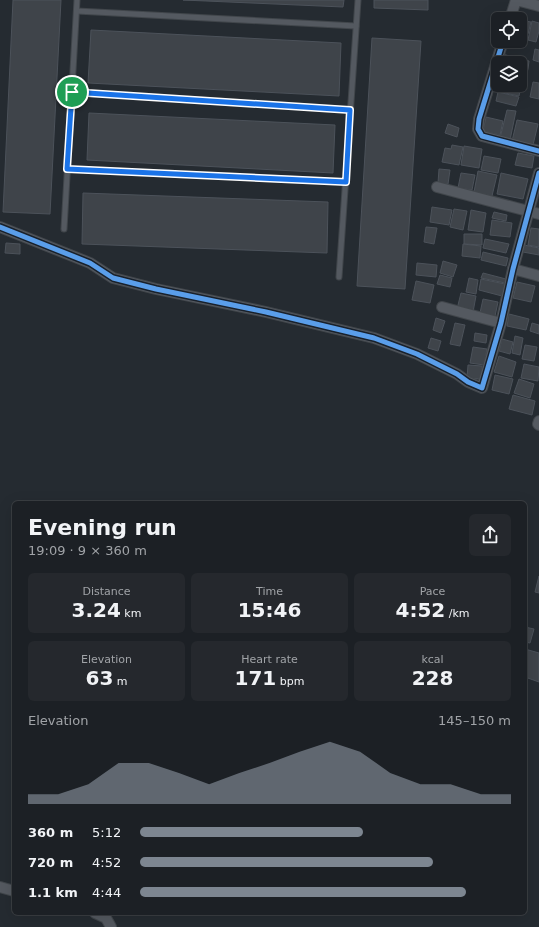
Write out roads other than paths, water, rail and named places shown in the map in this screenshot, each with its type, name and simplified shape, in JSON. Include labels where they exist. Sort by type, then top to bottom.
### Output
[{"type":"street","points":[[512,12],[516,0],[539,6]]},
{"type":"street","points":[[501,48],[479,119],[478,129],[482,136],[539,151]]},
{"type":"street","points":[[0,227],[90,263],[112,278],[156,289],[266,312],[374,338],[418,354],[457,374],[468,382],[482,388],[501,323],[513,269],[539,173]]},
{"type":"street","points":[[437,187],[539,214]]},
{"type":"street","points":[[513,269],[539,276]]},
{"type":"street","points":[[442,307],[452,311],[501,323]]},
{"type":"street","points":[[539,420],[539,424]]},
{"type":"street","points":[[0,887],[12,890]]},
{"type":"street","points":[[99,915],[106,918],[111,927]]},
{"type":"lane","points":[[64,229],[77,0]]},
{"type":"lane","points":[[339,277],[358,0]]},
{"type":"lane","points":[[77,11],[356,26]]},
{"type":"lane","points":[[72,92],[350,110]]},
{"type":"lane","points":[[67,169],[346,182]]}]
